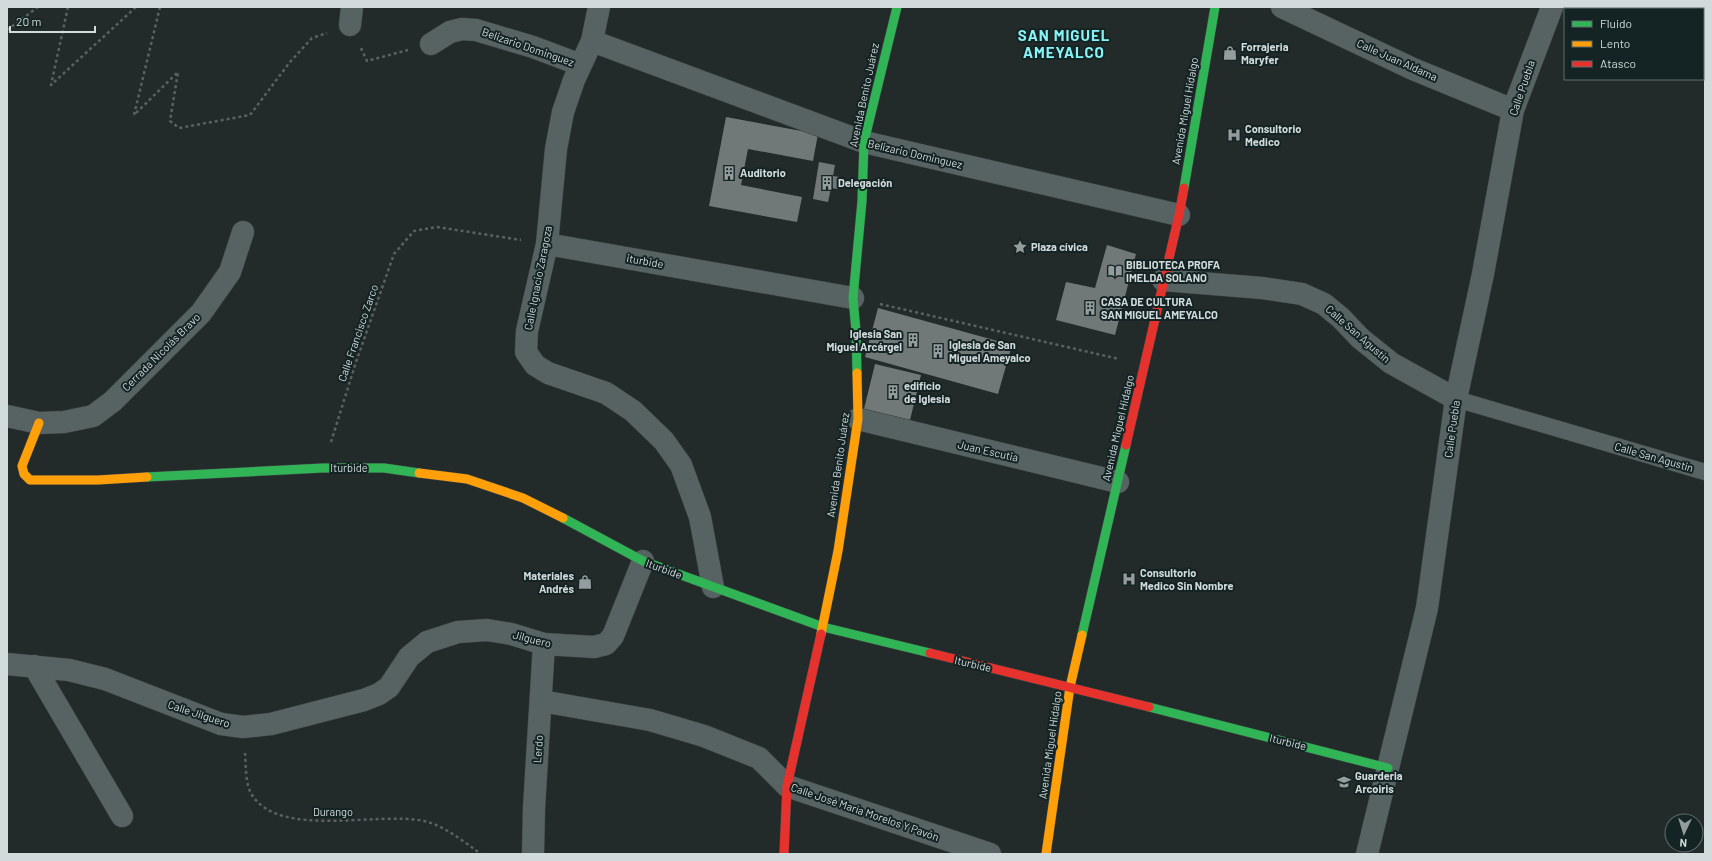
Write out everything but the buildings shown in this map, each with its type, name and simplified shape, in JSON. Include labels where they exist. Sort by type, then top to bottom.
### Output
[{"type":"street","name":"Calle Ignacio Zaragoza","points":[[599,7],[592,41],[574,80],[563,112],[556,149],[547,244],[527,331],[526,352],[534,365],[548,373],[606,393],[633,411],[664,441],[681,465],[700,517],[713,587]]},
{"type":"street","name":"Avenida Benito Juárez","points":[[784,854],[787,786],[823,627],[838,552],[858,420],[856,331],[853,298],[862,201],[864,142],[882,64],[898,7]]},
{"type":"street","name":"Avenida Miguel Hidalgo","points":[[1046,854],[1070,687],[1179,215],[1215,7]]},
{"type":"street","name":"Calle Juan Aldama","points":[[1282,7],[1413,69],[1513,110]]},
{"type":"street","name":"Calle Puebla","points":[[1367,854],[1427,608],[1456,399],[1482,274],[1513,110],[1552,7]]},
{"type":"street","name":"Belizario Dominguez","points":[[431,44],[450,32],[462,29],[476,30],[533,47],[581,65]]},
{"type":"street","name":"Belizario Dominguez","points":[[592,41],[864,142],[1179,215]]},
{"type":"street","name":"Cerrada Nicolás Bravo","points":[[39,423],[64,422],[93,416],[113,401],[200,313],[230,272],[243,232]]},
{"type":"street","name":"iturbide","points":[[547,244],[853,298]]},
{"type":"street","name":"Calle San Agustín","points":[[1163,280],[1262,288],[1302,294],[1324,304],[1341,318],[1360,338],[1392,363],[1456,399]]},
{"type":"street","points":[[7,416],[39,423]]},
{"type":"street","name":"Juan Escutia","points":[[858,420],[1118,482]]},
{"type":"street","name":"Iturbide","points":[[39,423],[22,466],[22,471],[25,477],[30,480],[98,480],[323,468],[384,468],[467,479],[523,498],[575,524],[643,562],[823,627],[1070,687],[1388,768]]},
{"type":"street","name":"Jilguero","points":[[390,687],[409,657],[427,642],[458,632],[487,630],[511,634],[544,644],[594,648],[606,644],[613,636],[643,562]]},
{"type":"street","name":"Lerdo","points":[[533,854],[534,808],[544,644]]},
{"type":"street","name":"Calle Jilguero","points":[[7,664],[69,670],[105,678],[221,724],[243,727],[271,724],[364,700],[379,694],[390,687]]},
{"type":"street","points":[[34,666],[122,816]]},
{"type":"street","name":"Calle José María Morelos Y Pavón","points":[[541,701],[650,720],[704,736],[759,758],[787,786],[990,854]]},
{"type":"lane","name":"Calle San Agustín","points":[[1456,399],[1705,472]]},
{"type":"path","points":[[7,30],[38,7]]},
{"type":"path","points":[[68,7],[51,85],[136,7]]},
{"type":"path","points":[[160,7],[134,115],[178,72],[170,121],[179,128],[250,114],[290,62],[312,38],[351,16],[367,61],[431,44]]},
{"type":"path","name":"Calle Francisco Zarco","points":[[323,468],[356,362],[394,254],[414,231],[437,227],[547,244]]},
{"type":"path","points":[[853,298],[1144,365]]},
{"type":"path","name":"Durango","points":[[243,727],[247,779],[251,794],[266,809],[287,817],[314,820],[387,819],[424,821],[447,830],[482,854]]},
{"type":"traffic: fast","points":[[857,373],[856,331],[853,298],[862,201],[864,142],[897,7]]},
{"type":"traffic: fast","points":[[1184,188],[1215,7]]},
{"type":"traffic: fast","points":[[1082,635],[1126,445]]},
{"type":"traffic: fast","points":[[147,477],[323,468],[384,468],[419,473]]},
{"type":"traffic: fast","points":[[563,518],[643,561],[823,627],[930,653]]},
{"type":"traffic: fast","points":[[1149,707],[1388,768]]},
{"type":"traffic: slow","points":[[821,634],[838,551],[858,419],[857,373]]},
{"type":"traffic: slow","points":[[39,423],[22,466],[24,474],[30,480],[98,480],[147,477]]},
{"type":"traffic: slow","points":[[419,473],[467,479],[523,498],[563,518]]},
{"type":"traffic: slow","points":[[1046,854],[1070,687],[1082,635]]},
{"type":"traffic: jam","points":[[1126,445],[1184,188]]},
{"type":"traffic: jam","points":[[784,854],[787,786],[821,634]]},
{"type":"traffic: jam","points":[[930,653],[1149,707]]},
{"type":"place","name":"Forrajeria Maryfer","points":[[1230,53]]},
{"type":"place","name":"Consultorio Medico","points":[[1234,135]]},
{"type":"place","name":"Auditorio","points":[[729,173]]},
{"type":"place","name":"Delegación","points":[[827,183]]},
{"type":"place","name":"Plaza cívica","points":[[1020,247]]},
{"type":"place","name":"BIBLIOTECA PROFA IMELDA SOLANO","points":[[1115,271]]},
{"type":"place","name":"CASA DE CULTURA SAN MIGUEL AMEYALCO","points":[[1090,308]]},
{"type":"place","name":"Iglesia San Miguel Arcárgel","points":[[913,340]]},
{"type":"place","name":"Iglesia de San Miguel Ameyalco","points":[[938,351]]},
{"type":"place","name":"edificio de Iglesia","points":[[893,392]]},
{"type":"place","name":"Consultorio Medico Sin Nombre","points":[[1129,579]]},
{"type":"place","name":"Materiales Andrés","points":[[585,582]]},
{"type":"place","name":"Guarderia Arcoiris","points":[[1344,782]]},
{"type":"district","name":"SAN MIGUEL AMEYALCO","points":[[1064,44]]}]
